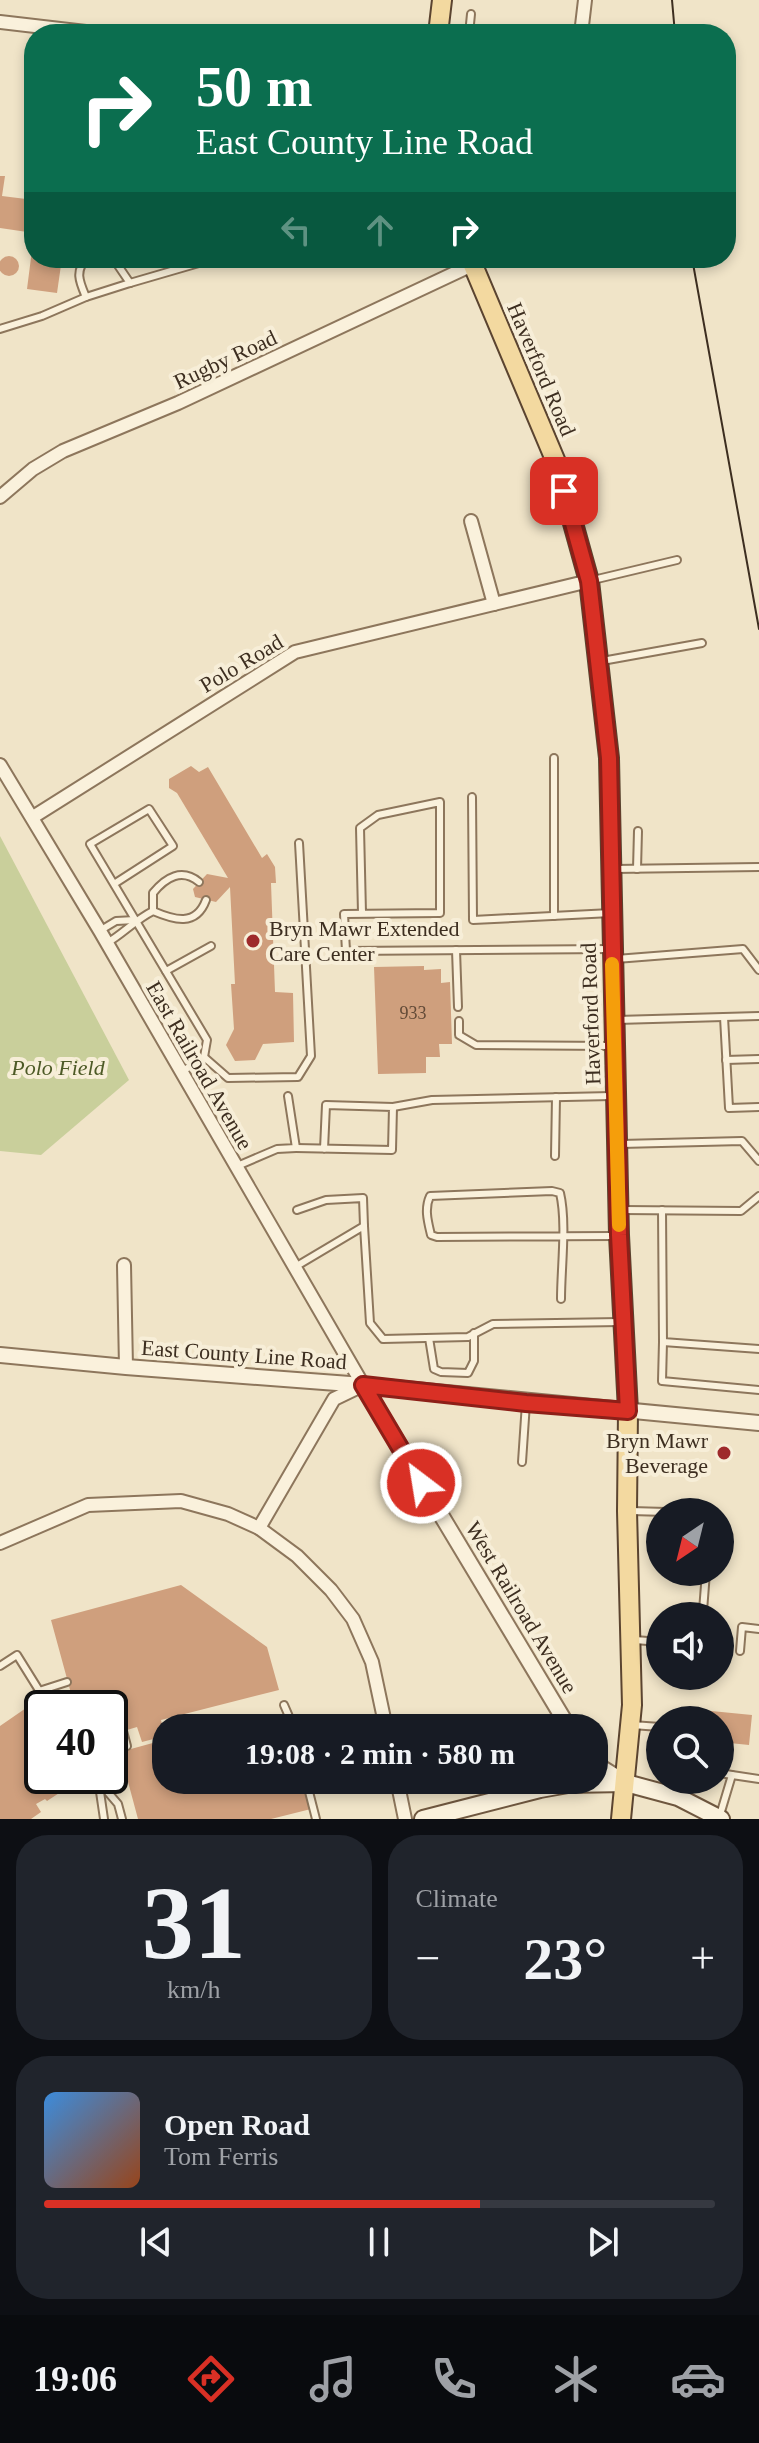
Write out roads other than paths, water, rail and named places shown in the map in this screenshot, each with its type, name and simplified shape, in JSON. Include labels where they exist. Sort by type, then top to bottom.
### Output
[{"type":"main road","points":[[439,24],[442,0]]},
{"type":"main road","name":"Haverford Road","points":[[474,268],[556,462],[589,581],[609,758],[619,1235],[628,1411],[631,1639],[631,1725],[621,1819]]},
{"type":"main road","points":[[423,1819],[568,1784],[626,1783],[678,1797],[720,1819]]},
{"type":"street","points":[[582,24],[585,0]]},
{"type":"street","points":[[0,22],[24,25]]},
{"type":"street","name":"Rugby Road","points":[[0,497],[33,469],[63,451],[178,403],[459,268]]},
{"type":"street","points":[[471,521],[494,604]]},
{"type":"street","name":"Polo Road","points":[[33,817],[295,652],[589,581]]},
{"type":"street","name":"East Railroad Avenue","points":[[0,765],[100,931],[363,1385]]},
{"type":"street","points":[[124,1265],[126,1367]]},
{"type":"street","name":"East County Line Road","points":[[0,1355],[363,1385],[759,1423]]},
{"type":"street","points":[[259,1528],[334,1399],[363,1385]]},
{"type":"street","name":"West Railroad Avenue","points":[[363,1385],[561,1714]]},
{"type":"street","points":[[0,1543],[88,1505],[181,1501],[228,1514],[259,1528],[297,1556],[331,1590],[353,1619],[372,1662],[383,1714]]},
{"type":"street","points":[[608,1772],[626,1783]]},
{"type":"street","points":[[400,1794],[405,1819]]},
{"type":"lane","points":[[470,24],[471,14]]},
{"type":"lane","points":[[80,268],[79,278],[86,297]]},
{"type":"lane","points":[[120,268],[130,283]]},
{"type":"lane","points":[[0,329],[42,316],[86,297],[182,268]]},
{"type":"lane","points":[[589,581],[677,560]]},
{"type":"lane","points":[[598,662],[702,643]]},
{"type":"lane","points":[[554,758],[554,916]]},
{"type":"lane","points":[[472,797],[473,920],[611,913]]},
{"type":"lane","points":[[362,913],[360,828],[378,815],[440,802],[440,913],[344,914],[346,951],[612,954],[743,949],[759,970]]},
{"type":"lane","points":[[114,884],[173,846],[149,809],[90,844],[207,1040],[204,1057],[180,1073]]},
{"type":"lane","points":[[637,869],[638,831]]},
{"type":"lane","points":[[204,1057],[228,1078],[242,1078],[298,1077],[311,1056],[299,843]]},
{"type":"lane","points":[[610,869],[759,867]]},
{"type":"lane","points":[[153,911],[153,893],[170,878],[179,873],[191,875],[199,882]]},
{"type":"lane","points":[[153,911],[171,919],[187,920],[199,914],[206,900]]},
{"type":"lane","points":[[107,943],[124,933],[135,920],[153,911]]},
{"type":"lane","points":[[100,931],[116,921],[135,920]]},
{"type":"lane","points":[[166,971],[211,946]]},
{"type":"lane","points":[[456,950],[458,1007]]},
{"type":"lane","points":[[614,1021],[759,1016]]},
{"type":"lane","points":[[724,1017],[729,1108],[759,1107]]},
{"type":"lane","points":[[459,1021],[459,1035],[476,1045],[615,1046]]},
{"type":"lane","points":[[726,1060],[759,1059]]},
{"type":"lane","points":[[288,1096],[296,1148]]},
{"type":"lane","points":[[324,1149],[326,1105],[393,1107],[432,1100],[616,1096]]},
{"type":"lane","points":[[555,1156],[556,1097]]},
{"type":"lane","points":[[235,1167],[277,1149],[392,1150],[393,1107]]},
{"type":"lane","points":[[617,1144],[742,1141],[759,1161]]},
{"type":"lane","points":[[561,1299],[562,1238],[562,1202],[560,1193],[430,1196],[426,1205],[431,1235],[437,1237],[562,1238],[619,1235]]},
{"type":"lane","points":[[619,1210],[741,1211],[759,1196]]},
{"type":"lane","points":[[297,1210],[326,1200],[363,1198],[370,1323],[375,1333],[383,1339],[468,1337],[493,1324],[623,1322]]},
{"type":"lane","points":[[662,1210],[662,1381],[759,1390]]},
{"type":"lane","points":[[295,1267],[364,1226]]},
{"type":"lane","points":[[429,1338],[434,1369],[468,1373],[474,1361],[473,1332]]},
{"type":"lane","points":[[663,1342],[759,1349]]},
{"type":"lane","points":[[522,1462],[526,1403]]},
{"type":"lane","points":[[627,1511],[646,1511]]},
{"type":"lane","points":[[740,1651],[742,1627],[759,1629]]},
{"type":"lane","points":[[631,1639],[646,1641]]},
{"type":"lane","points":[[0,1666],[17,1655],[38,1690]]},
{"type":"lane","points":[[42,1690],[67,1682]]},
{"type":"lane","points":[[284,1705],[288,1714]]},
{"type":"lane","points":[[631,1725],[646,1726]]},
{"type":"lane","points":[[734,1775],[759,1779]]},
{"type":"lane","points":[[100,1794],[104,1819]]},
{"type":"lane","points":[[108,1794],[118,1804],[122,1819]]},
{"type":"lane","points":[[310,1794],[316,1819]]},
{"type":"lane","points":[[720,1819],[727,1794]]},
{"type":"tram line","points":[[672,0],[674,24]]},
{"type":"tram line","points":[[694,268],[759,629]]},
{"type":"place","name":"Bryn Mawr Extended Care Center","points":[[253,941]]},
{"type":"place","name":"Bryn Mawr Beverage","points":[[724,1453]]},
{"type":"park label","name":"Polo Field","points":[[58,1067]]}]
